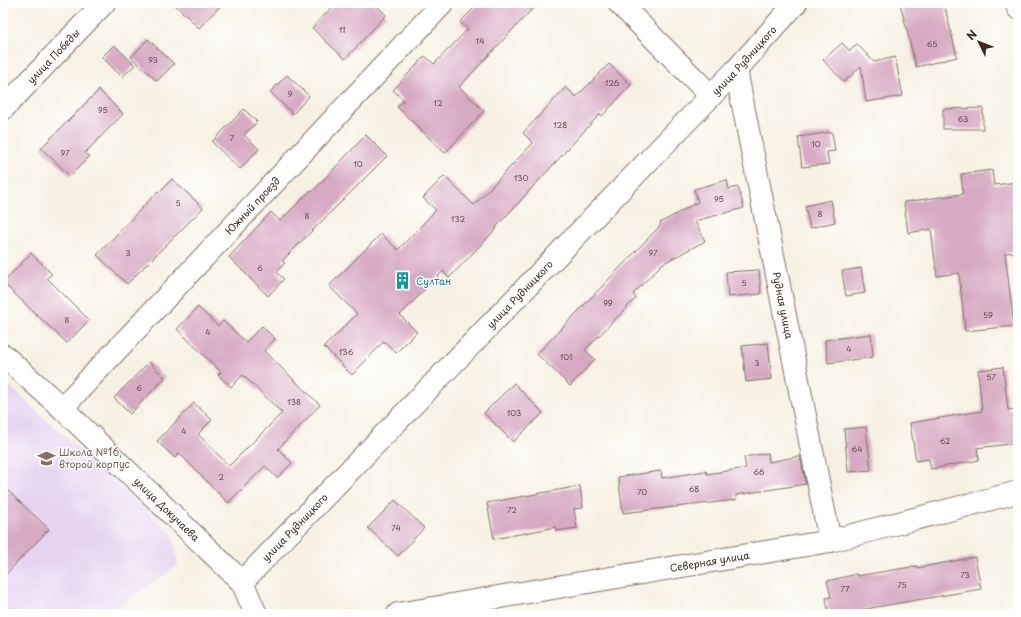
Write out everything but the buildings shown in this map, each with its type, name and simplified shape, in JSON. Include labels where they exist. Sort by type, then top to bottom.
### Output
[{"type":"street","name":"улица Победы","points":[[3,109],[104,3]]},
{"type":"street","name":"Южный проезд","points":[[62,408],[443,3]]},
{"type":"street","points":[[618,3],[711,96]]},
{"type":"street","name":"улица Рудницкого","points":[[242,582],[736,70],[796,3]]},
{"type":"street","points":[[1017,3],[1018,8]]},
{"type":"street","name":"Рудная улица","points":[[736,70],[830,541]]},
{"type":"street","name":"улица Докучаева","points":[[3,355],[62,408],[242,582]]},
{"type":"street","name":"Северная улица","points":[[398,614],[830,541],[1018,492]]},
{"type":"street","points":[[242,582],[256,614]]},
{"type":"shaded area","name":"Школа №16, второй корпус","points":[[3,380],[173,535],[178,565],[108,614],[3,614]]},
{"type":"place","name":"Султан","points":[[403,281]]},
{"type":"place","name":"Школа №16, второй корпус","points":[[46,458]]}]
